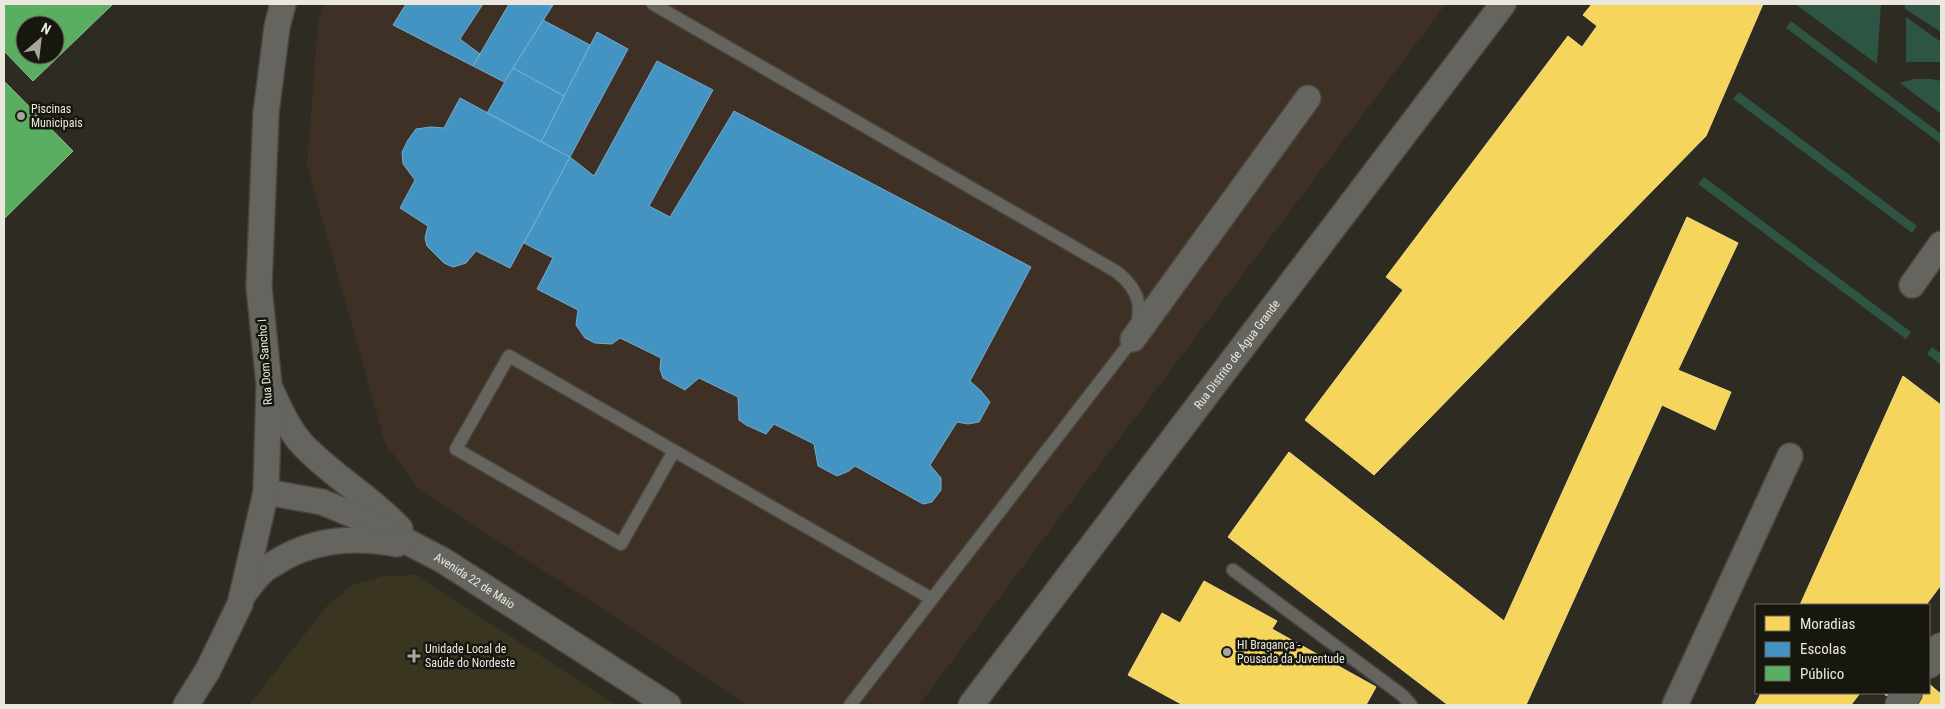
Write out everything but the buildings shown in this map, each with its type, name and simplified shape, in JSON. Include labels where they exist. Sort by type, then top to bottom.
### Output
[{"type":"street","name":"Rua Dom Sancho I","points":[[186,705],[208,670],[240,604],[266,492],[269,385],[259,287],[266,113],[277,27],[283,4]]},
{"type":"street","name":"Rua Distrito de Água Grande","points":[[971,705],[1503,4]]},
{"type":"street","points":[[1133,339],[1308,98]]},
{"type":"street","points":[[1912,285],[1941,244]]},
{"type":"street","points":[[269,385],[288,424],[302,444],[344,481],[387,514],[417,547]]},
{"type":"street","points":[[1675,705],[1790,456]]},
{"type":"street","name":"Avenida 22 de Maio","points":[[266,492],[322,502],[368,521],[444,561],[668,705]]},
{"type":"street","points":[[241,597],[261,573],[284,558],[307,547],[337,541],[369,539],[417,547]]},
{"type":"street","points":[[1930,664],[1941,647]]},
{"type":"street","points":[[1930,666],[1941,675]]},
{"type":"street","points":[[1900,705],[1907,694]]},
{"type":"lane","points":[[653,4],[1117,272],[1131,284],[1138,299],[1139,318],[1133,339],[850,705]]},
{"type":"lane","points":[[674,450],[620,544],[456,449],[509,356],[674,450],[932,600]]},
{"type":"lane","points":[[1233,570],[1402,695],[1411,705]]},
{"type":"shaded area","points":[[323,4],[1446,4],[919,705],[748,705],[418,488],[385,443],[307,165],[318,23]]},
{"type":"shaded area","name":"Unidade Local de Saúde do Nordeste","points":[[416,575],[616,705],[249,705],[326,607],[352,585],[384,576]]},
{"type":"green space","points":[[1795,4],[1881,4],[1877,64]]},
{"type":"green space","points":[[1905,4],[1941,4],[1941,32],[1905,9]]},
{"type":"green space","points":[[1906,17],[1941,42],[1941,62],[1906,62]]},
{"type":"green space","points":[[1791,21],[1941,134],[1941,144],[1786,28]]},
{"type":"green space","points":[[1914,79],[1941,81],[1941,114],[1900,83]]},
{"type":"green space","points":[[1739,92],[1917,226],[1912,233],[1733,99]]},
{"type":"green space","points":[[1704,177],[1911,332],[1906,339],[1698,184]]},
{"type":"green space","points":[[1932,347],[1941,354],[1941,365],[1927,354]]},
{"type":"place","name":"Piscinas Municipais","points":[[21,116]]},
{"type":"place","name":"HI Bragança - Pousada da Juventude","points":[[1227,652]]},
{"type":"place","name":"Unidade Local de Saúde do Nordeste","points":[[414,656]]}]
